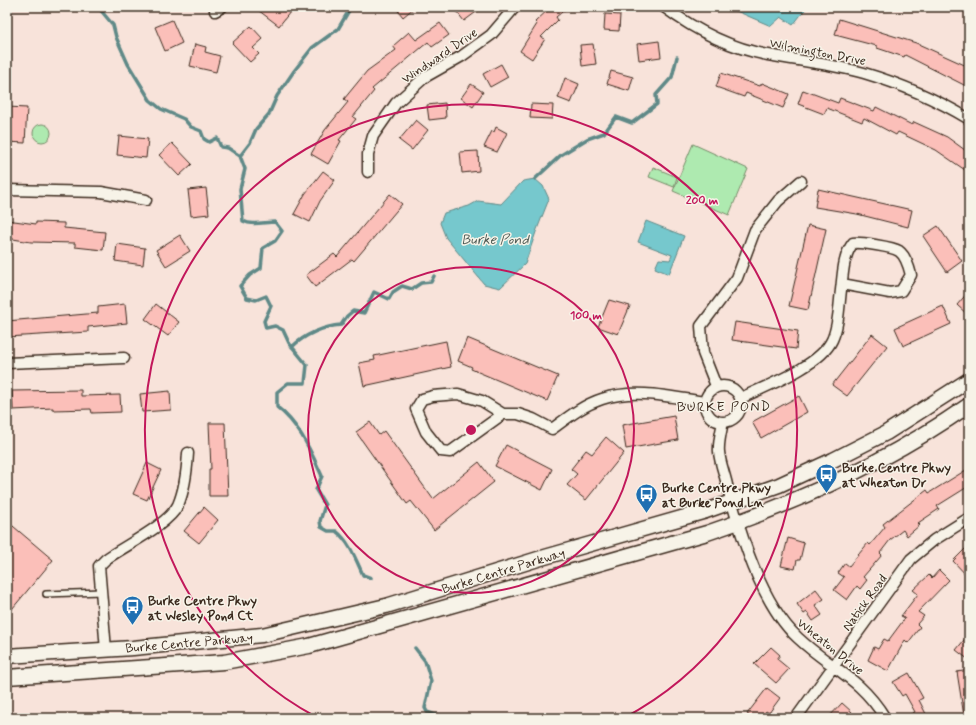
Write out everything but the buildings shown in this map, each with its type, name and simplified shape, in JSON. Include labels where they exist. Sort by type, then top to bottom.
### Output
[{"type":"main road","name":"Burke Centre Parkway","points":[[7,656],[106,650],[262,636],[386,606],[538,559],[653,527],[732,502],[779,485],[886,433],[969,380]]},
{"type":"main road","name":"Burke Centre Parkway","points":[[7,677],[224,662],[309,646],[739,523],[818,490],[871,464],[909,443],[969,406]]},
{"type":"street","name":"Windward Drive","points":[[368,172],[368,154],[373,136],[383,119],[396,103],[425,77],[462,56],[490,35],[515,7]]},
{"type":"street","name":"Wilmington Drive","points":[[664,7],[689,24],[734,46],[767,55],[826,64],[864,73],[907,88],[948,106],[969,119]]},
{"type":"street","points":[[716,386],[703,353],[702,326],[736,278],[755,230],[778,201],[801,181]]},
{"type":"street","points":[[7,190],[101,192],[146,200]]},
{"type":"street","points":[[741,398],[802,369],[818,356],[832,341],[837,324],[846,251],[853,243],[860,242],[898,250],[907,262],[911,275],[901,290],[890,293],[842,284]]},
{"type":"street","points":[[7,363],[124,358]]},
{"type":"street","points":[[716,386],[731,387],[736,390],[741,398],[741,410],[734,419],[723,422],[717,421],[707,414],[704,402],[708,393],[716,386]]},
{"type":"street","points":[[503,414],[450,452],[441,451],[426,432],[416,409],[422,399],[433,396],[458,394],[482,401],[503,414],[523,415],[552,429],[578,410],[602,399],[640,393],[704,402]]},
{"type":"street","name":"Wheaton Drive","points":[[723,422],[719,452],[732,502],[760,580],[776,614],[799,639],[863,688],[884,718]]},
{"type":"street","points":[[106,650],[99,566],[112,555],[165,521],[178,506],[187,469],[188,453]]},
{"type":"street","name":"Natick Road","points":[[796,718],[911,559],[934,540],[969,518]]},
{"type":"lane","points":[[46,594],[101,592]]},
{"type":"green space","points":[[38,124],[46,124],[51,129],[49,140],[46,142],[38,142],[33,137],[33,129]]},
{"type":"green space","points":[[693,144],[748,169],[729,215],[673,191]]},
{"type":"green space","points":[[653,167],[677,177],[674,187],[649,177]]},
{"type":"water","points":[[727,7],[807,7],[793,25],[781,17],[771,26]]},
{"type":"water","name":"Burke Pond","points":[[535,179],[543,186],[549,199],[525,264],[500,288],[484,284],[446,238],[440,223],[444,213],[469,206],[478,201],[501,204],[523,181]]},
{"type":"water","points":[[646,221],[684,236],[669,274],[655,268],[659,259],[670,260],[672,255],[638,242]]},
{"type":"waterway","points":[[98,7],[113,25],[116,37],[128,64],[150,100],[161,109],[184,119],[191,127],[201,131],[204,139],[209,142],[217,138],[221,147],[228,148],[240,156],[245,169],[240,189],[243,221],[255,224],[275,222],[282,231],[275,241],[263,248],[261,268],[250,275],[240,286],[247,298],[256,300],[266,296],[271,306],[264,321],[266,328],[275,326],[283,330],[289,343],[307,365],[305,383],[288,383],[277,392],[277,407],[292,422],[304,438],[322,476],[316,490],[325,505],[320,521],[321,527],[328,531],[336,531],[341,535],[352,552],[363,575],[371,578]]},
{"type":"waterway","points":[[240,156],[250,143],[256,129],[269,114],[277,96],[294,71],[312,48],[338,29],[351,7]]},
{"type":"waterway","points":[[535,179],[561,155],[587,139],[604,133],[616,117],[632,123],[657,104],[656,95],[672,77],[677,57]]},
{"type":"waterway","points":[[292,347],[302,339],[315,332],[328,327],[341,325],[347,316],[353,311],[364,313],[374,292],[389,299],[393,292],[402,286],[412,289],[421,283],[431,282],[434,276]]},
{"type":"waterway","points":[[415,648],[425,661],[431,681],[425,708],[427,712],[444,718]]},
{"type":"place","name":"Burke Centre Pkwy at Wheaton Dr","points":[[826,494]]},
{"type":"place","name":"Burke Centre Pkwy at Burke Pond Ln","points":[[647,514]]},
{"type":"place","name":"Burke Centre Pkwy at Wesley Pond Ct","points":[[132,626]]},
{"type":"district","name":"BURKE POND","points":[[724,406]]}]
